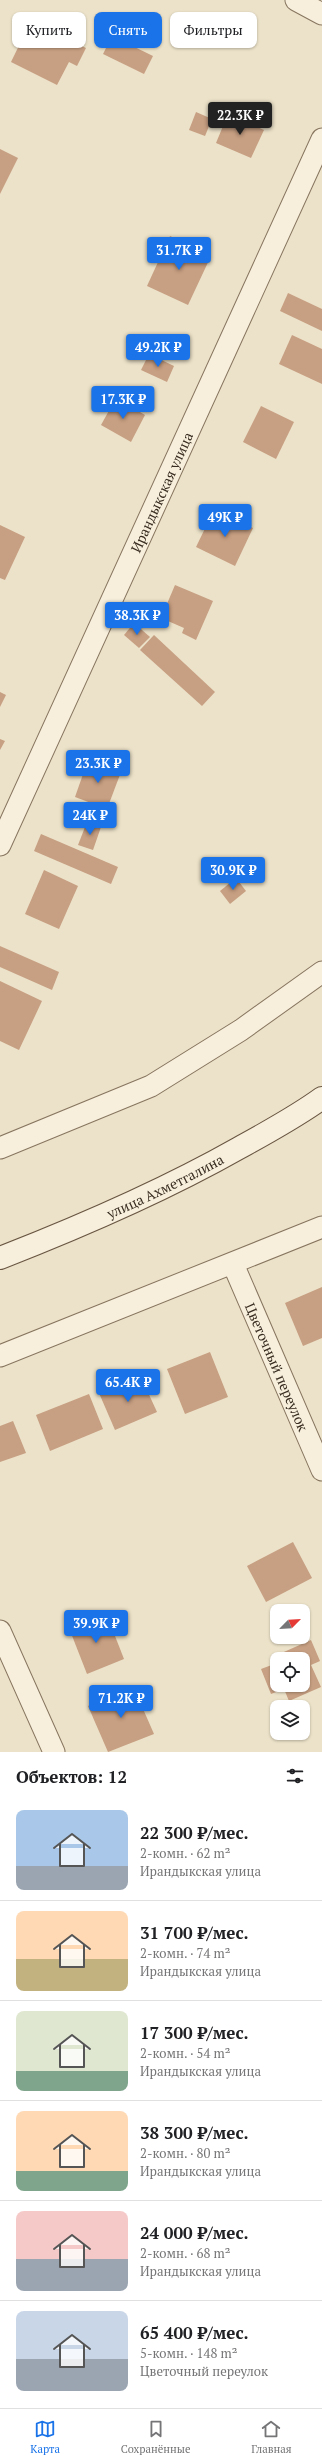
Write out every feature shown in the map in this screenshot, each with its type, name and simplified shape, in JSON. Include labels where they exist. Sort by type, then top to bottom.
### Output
[{"type":"main road","name":"улица Ахметгалина","points":[[0,1258],[58,1236],[194,1173],[297,1116],[322,1098]]},
{"type":"street","points":[[296,0],[322,14]]},
{"type":"street","name":"Ирандыкская улица","points":[[0,846],[322,139]]},
{"type":"street","points":[[0,1148],[151,1086],[241,1030],[322,972]]},
{"type":"street","points":[[0,1356],[233,1264],[322,1227]]},
{"type":"street","name":"Цветочный переулок","points":[[233,1264],[322,1470]]},
{"type":"street","points":[[0,1631],[54,1752]]},
{"type":"building","points":[[18,48],[86,48],[77,66],[69,62],[57,85],[11,62]]},
{"type":"building","points":[[106,48],[137,48],[153,56],[144,74],[103,54]]},
{"type":"building","points":[[196,112],[212,119],[205,136],[189,130]]},
{"type":"building","points":[[228,114],[264,130],[251,158],[216,143]]},
{"type":"building","points":[[0,149],[18,158],[0,194]]},
{"type":"building","points":[[170,236],[211,256],[188,305],[147,286]]},
{"type":"building","points":[[288,293],[322,309],[322,331],[280,311]]},
{"type":"building","points":[[292,335],[322,349],[322,384],[279,364]]},
{"type":"building","points":[[149,354],[174,366],[167,382],[141,370]]},
{"type":"building","points":[[116,398],[145,415],[131,442],[101,425]]},
{"type":"building","points":[[261,406],[294,422],[276,459],[243,442]]},
{"type":"building","points":[[214,510],[253,528],[235,566],[196,547]]},
{"type":"building","points":[[0,525],[25,537],[5,580],[0,578]]},
{"type":"building","points":[[175,585],[213,601],[196,640],[182,633],[184,628],[161,618]]},
{"type":"building","points":[[134,623],[150,637],[139,648],[124,635]]},
{"type":"building","points":[[154,635],[215,692],[202,706],[140,650]]},
{"type":"building","points":[[0,692],[6,695],[0,707]]},
{"type":"building","points":[[0,739],[5,741],[0,750]]},
{"type":"building","points":[[88,760],[121,772],[107,809],[75,797]]},
{"type":"building","points":[[87,822],[101,827],[93,850],[78,845]]},
{"type":"building","points":[[41,834],[118,867],[111,884],[34,851]]},
{"type":"building","points":[[44,870],[78,886],[59,929],[25,914]]},
{"type":"building","points":[[236,878],[246,891],[230,904],[220,891]]},
{"type":"building","points":[[0,946],[59,972],[52,990],[0,967]]},
{"type":"building","points":[[0,981],[42,1001],[19,1050],[0,1041]]},
{"type":"building","points":[[322,1287],[322,1338],[303,1346],[285,1303]]},
{"type":"building","points":[[210,1352],[228,1397],[185,1414],[167,1369]]},
{"type":"building","points":[[140,1375],[157,1412],[115,1430],[99,1393]]},
{"type":"building","points":[[89,1394],[103,1429],[50,1451],[36,1415]]},
{"type":"building","points":[[13,1421],[26,1453],[0,1462],[0,1426]]},
{"type":"building","points":[[293,1542],[312,1578],[266,1602],[247,1566]]},
{"type":"building","points":[[106,1613],[124,1659],[87,1674],[69,1628]]},
{"type":"building","points":[[310,1640],[320,1661],[311,1665],[321,1687],[310,1692],[310,1652],[284,1652],[302,1644],[310,1644]]},
{"type":"building","points":[[270,1666],[270,1692],[261,1669]]},
{"type":"building","points":[[133,1686],[154,1734],[108,1752],[88,1706]]},
{"type":"building","points":[[285,1692],[310,1692],[291,1700],[289,1700]]}]
